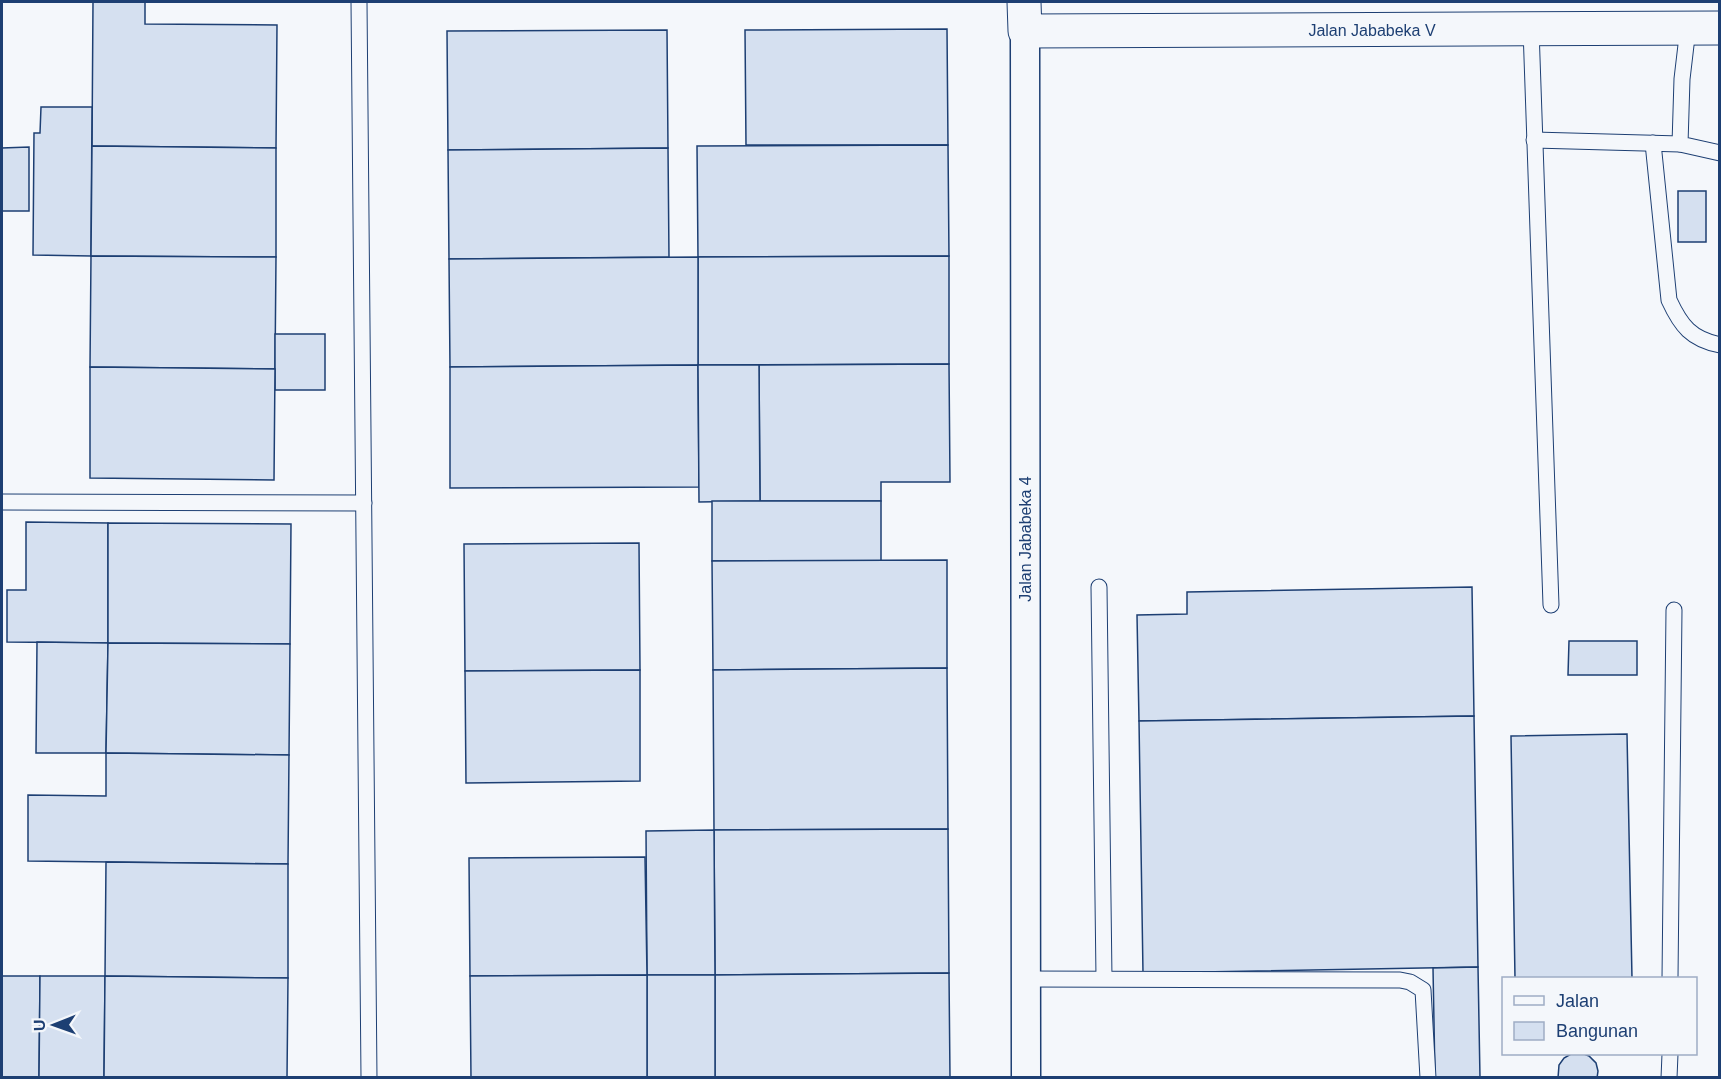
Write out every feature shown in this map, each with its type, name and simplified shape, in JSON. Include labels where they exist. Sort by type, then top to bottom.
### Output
[{"type":"street","name":"Jalan Jababeka V","points":[[1024,16],[1531,29],[1719,28]]},
{"type":"street","name":"Jalan Jababeka 4","points":[[1024,16],[1026,1077]]},
{"type":"lane","points":[[359,2],[369,1077]]},
{"type":"lane","points":[[1680,144],[1682,79],[1688,28]]},
{"type":"lane","points":[[1531,29],[1551,605]]},
{"type":"lane","points":[[1534,140],[1680,144],[1719,153]]},
{"type":"lane","points":[[1653,143],[1669,300],[1677,318],[1692,336],[1719,345]]},
{"type":"lane","points":[[2,502],[364,503]]},
{"type":"lane","points":[[1099,587],[1104,978]]},
{"type":"lane","points":[[1670,977],[1674,610]]},
{"type":"lane","points":[[1026,979],[1388,980],[1410,982],[1423,990],[1428,1077]]},
{"type":"lane","points":[[1669,1077],[1670,1055]]},
{"type":"building","points":[[93,2],[145,2],[145,24],[277,25],[276,148],[92,146]]},
{"type":"building","points":[[947,29],[948,145],[746,145],[745,30]]},
{"type":"building","points":[[667,30],[668,148],[448,150],[447,31]]},
{"type":"building","points":[[41,107],[92,107],[91,256],[33,255],[34,133],[40,133]]},
{"type":"building","points":[[948,145],[949,256],[698,257],[697,146]]},
{"type":"building","points":[[92,146],[276,148],[276,257],[91,256]]},
{"type":"building","points":[[29,147],[29,211],[2,211],[2,148]]},
{"type":"building","points":[[668,148],[669,257],[449,259],[448,150]]},
{"type":"building","points":[[1678,191],[1706,191],[1706,242],[1678,242]]},
{"type":"building","points":[[91,256],[276,257],[275,369],[90,367]]},
{"type":"building","points":[[949,256],[949,364],[698,365],[698,257]]},
{"type":"building","points":[[698,257],[698,365],[450,367],[449,259]]},
{"type":"building","points":[[275,334],[325,334],[325,390],[275,390]]},
{"type":"building","points":[[949,364],[950,482],[881,482],[881,501],[760,501],[759,365]]},
{"type":"building","points":[[698,365],[699,487],[450,488],[450,367]]},
{"type":"building","points":[[698,365],[759,365],[760,501],[699,502]]},
{"type":"building","points":[[90,367],[275,369],[274,480],[90,478]]},
{"type":"building","points":[[712,501],[881,501],[881,561],[712,561]]},
{"type":"building","points":[[26,522],[108,523],[108,643],[7,642],[7,590],[26,590]]},
{"type":"building","points":[[108,523],[291,524],[290,644],[108,643]]},
{"type":"building","points":[[639,543],[640,670],[465,671],[464,544]]},
{"type":"building","points":[[947,560],[947,668],[713,670],[712,561]]},
{"type":"building","points":[[1472,587],[1474,716],[1139,721],[1137,615],[1187,614],[1187,592]]},
{"type":"building","points":[[1569,641],[1637,641],[1637,675],[1568,675]]},
{"type":"building","points":[[37,642],[108,643],[106,753],[36,753]]},
{"type":"building","points":[[108,643],[290,644],[289,755],[106,753]]},
{"type":"building","points":[[947,668],[948,829],[714,830],[713,670]]},
{"type":"building","points":[[640,670],[640,781],[466,783],[465,671]]},
{"type":"building","points":[[1474,716],[1478,967],[1143,973],[1139,721]]},
{"type":"building","points":[[1627,734],[1632,977],[1515,977],[1511,736]]},
{"type":"building","points":[[106,753],[289,755],[288,864],[28,861],[28,795],[106,796]]},
{"type":"building","points":[[948,829],[949,973],[715,975],[714,830]]},
{"type":"building","points":[[714,830],[715,975],[647,975],[646,831]]},
{"type":"building","points":[[645,857],[647,975],[470,976],[469,858]]},
{"type":"building","points":[[106,862],[288,864],[288,978],[105,976]]},
{"type":"building","points":[[1478,967],[1480,1078],[1435,1078],[1433,968]]},
{"type":"building","points":[[949,973],[950,1078],[715,1078],[715,975]]},
{"type":"building","points":[[647,975],[715,975],[715,1078],[647,1078]]},
{"type":"building","points":[[647,975],[647,1078],[471,1078],[470,976]]},
{"type":"building","points":[[2,976],[40,976],[39,1078],[2,1078]]},
{"type":"building","points":[[40,976],[105,976],[104,1078],[39,1078]]},
{"type":"building","points":[[105,976],[288,978],[287,1078],[104,1078]]},
{"type":"building","points":[[1569,1055],[1589,1056],[1596,1063],[1597,1078],[1558,1078],[1559,1065]]}]
